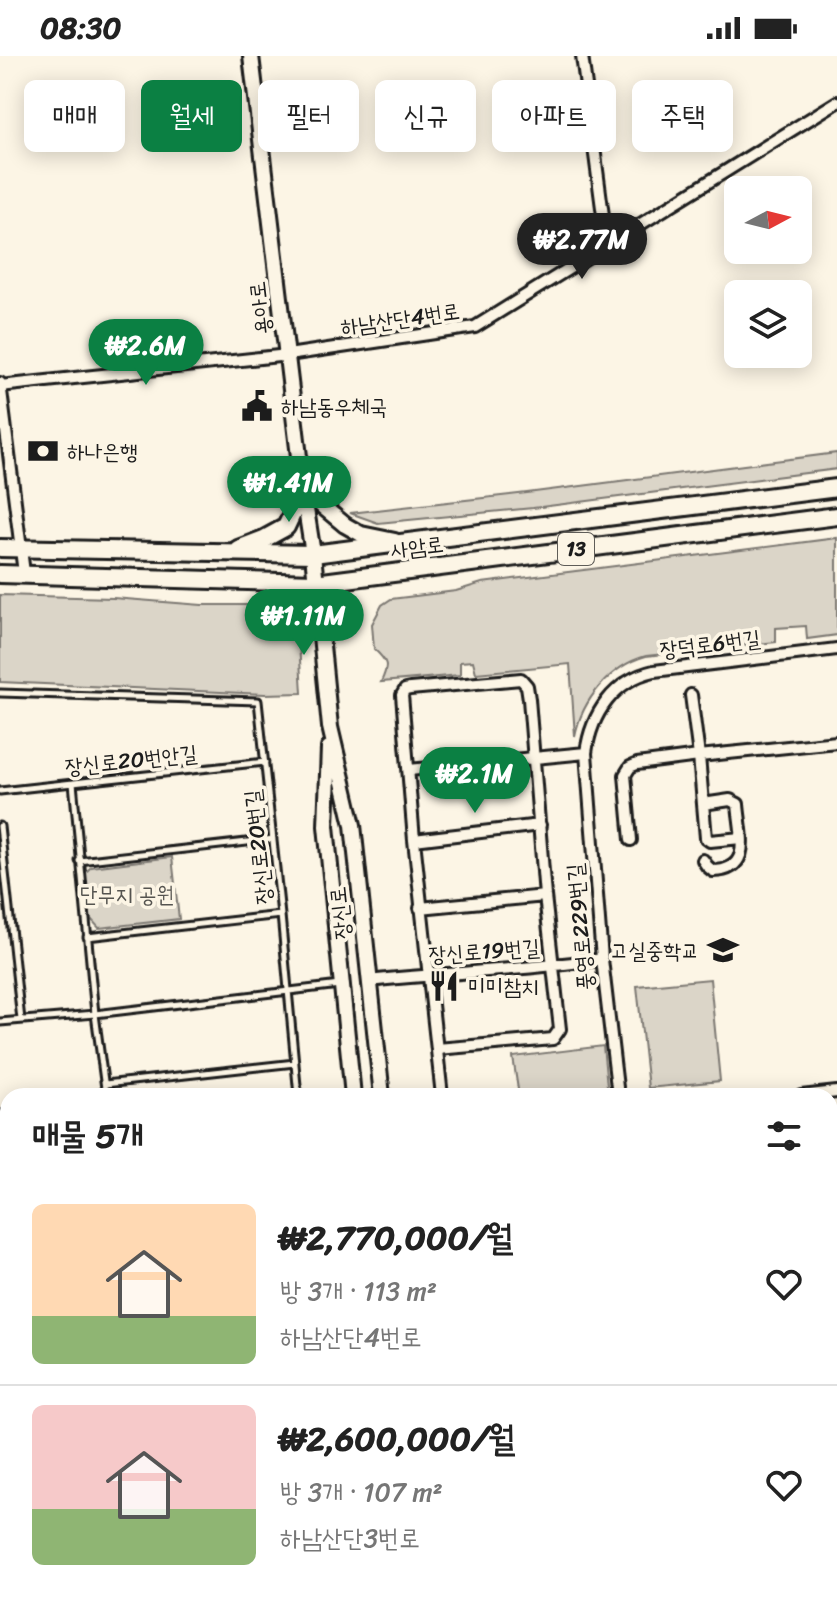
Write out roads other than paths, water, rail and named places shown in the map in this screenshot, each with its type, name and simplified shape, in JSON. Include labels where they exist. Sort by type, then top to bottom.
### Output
[{"type":"main road","name":"용아로","points":[[251,56],[313,554]]},
{"type":"main road","name":"사암로","points":[[0,548],[313,554],[837,488]]},
{"type":"main road","points":[[230,552],[286,527],[303,490],[345,525],[361,534],[405,543]]},
{"type":"main road","name":"사암로","points":[[0,574],[315,583],[837,516]]},
{"type":"main road","name":"장신로","points":[[313,554],[330,727],[353,825],[381,1088]]},
{"type":"main road","name":"장신로","points":[[330,727],[326,826],[352,1088]]},
{"type":"street","points":[[582,56],[607,246]]},
{"type":"street","name":"하남산단4번로","points":[[0,384],[288,355],[475,327],[837,102]]},
{"type":"street","points":[[0,384],[24,573]]},
{"type":"street","name":"장덕로6번길","points":[[586,753],[593,722],[606,701],[637,675],[837,649]]},
{"type":"street","points":[[437,1049],[553,1039],[560,1029],[527,686],[521,679],[410,689],[405,690],[401,702],[420,908],[441,1088]]},
{"type":"street","points":[[691,695],[706,838],[710,841],[741,838]]},
{"type":"street","points":[[631,840],[625,775],[630,767],[699,756],[837,742]]},
{"type":"street","points":[[409,770],[586,753]]},
{"type":"street","name":"풍영로229번길","points":[[586,753],[602,959],[617,1088]]},
{"type":"street","points":[[703,804],[730,800],[738,804],[742,852],[732,868],[713,871],[703,860]]},
{"type":"street","points":[[414,840],[540,825]]},
{"type":"street","points":[[420,908],[545,896]]},
{"type":"street","name":"장신로19번길","points":[[369,981],[554,966],[602,959]]},
{"type":"lane","name":"장신로20번길","points":[[0,693],[258,701],[297,1088]]},
{"type":"lane","name":"장신로20번안길","points":[[0,791],[265,762]]},
{"type":"lane","points":[[73,783],[95,1014],[105,1088]]},
{"type":"lane","points":[[0,826],[21,1020]]},
{"type":"lane","points":[[79,861],[273,839]]},
{"type":"lane","points":[[87,937],[281,915]]},
{"type":"lane","points":[[0,1022],[341,985]]},
{"type":"lane","points":[[105,1084],[295,1063]]},
{"type":"place","name":"하남동우체국","points":[[257,406]]},
{"type":"place","name":"하나은행","points":[[43,451]]},
{"type":"place","name":"고실중학교","points":[[723,950]]},
{"type":"place","name":"미미참치","points":[[444,986]]},
{"type":"park label","name":"단무지 공원","points":[[127,894]]}]
